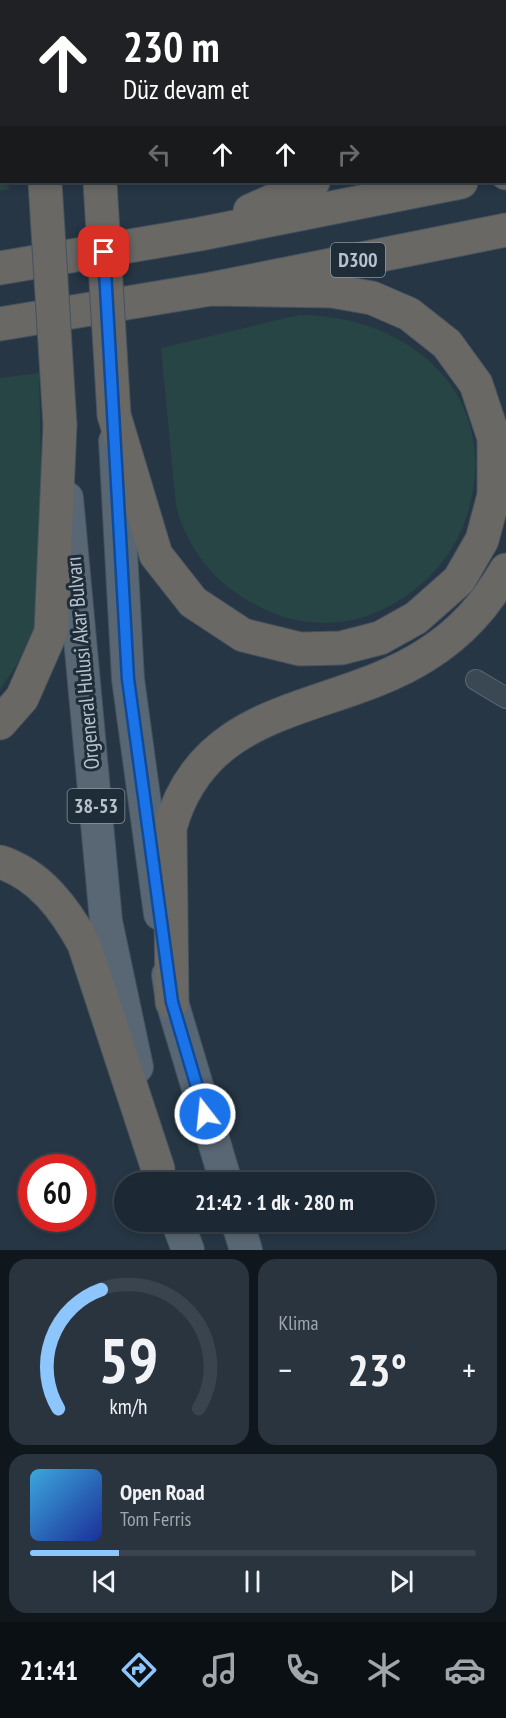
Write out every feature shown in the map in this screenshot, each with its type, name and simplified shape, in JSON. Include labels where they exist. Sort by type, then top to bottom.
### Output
[{"type":"highway","points":[[0,723],[22,698],[51,632],[60,425],[45,183]]},
{"type":"highway","points":[[100,183],[114,415],[156,555],[193,602],[243,635],[300,649],[341,648],[380,638],[416,618],[459,580],[482,540],[494,495],[494,438],[476,384],[447,344],[409,314],[372,298],[332,291],[211,289]]},
{"type":"highway","points":[[200,234],[311,183]]},
{"type":"highway","points":[[0,268],[200,234],[456,183]]},
{"type":"highway","name":"D300","points":[[0,324],[211,289],[506,230]]},
{"type":"highway","points":[[172,1002],[170,828],[178,800],[192,775],[221,746],[270,718],[380,678],[424,657],[460,632],[488,600],[506,570]]},
{"type":"highway","points":[[0,862],[41,886],[67,912],[84,944],[159,1172]]},
{"type":"main road","name":"Orgeneral Hulusi Akar Bulvarı","points":[[114,415],[128,679],[172,1002],[223,1172]]},
{"type":"main road","name":"Orgeneral Hulusi Akar Bulvarı","points":[[60,425],[106,921],[159,1172]]},
{"type":"main road","points":[[181,1232],[188,1250]]},
{"type":"main road","points":[[240,1232],[246,1250]]},
{"type":"street","points":[[476,681],[506,698]]},
{"type":"green space","points":[[0,183],[8,183],[9,189],[0,191]]},
{"type":"green space","points":[[299,315],[340,319],[378,330],[412,348],[440,372],[461,401],[473,436],[475,475],[466,518],[451,550],[441,564],[416,589],[386,608],[357,619],[330,623],[303,621],[276,614],[233,591],[208,568],[198,554],[189,539],[176,506],[161,348]]},
{"type":"green space","points":[[39,373],[44,603],[28,647],[0,690],[0,378]]},
{"type":"route","points":[[104,252],[128,679],[172,1002],[205,1114]]}]
